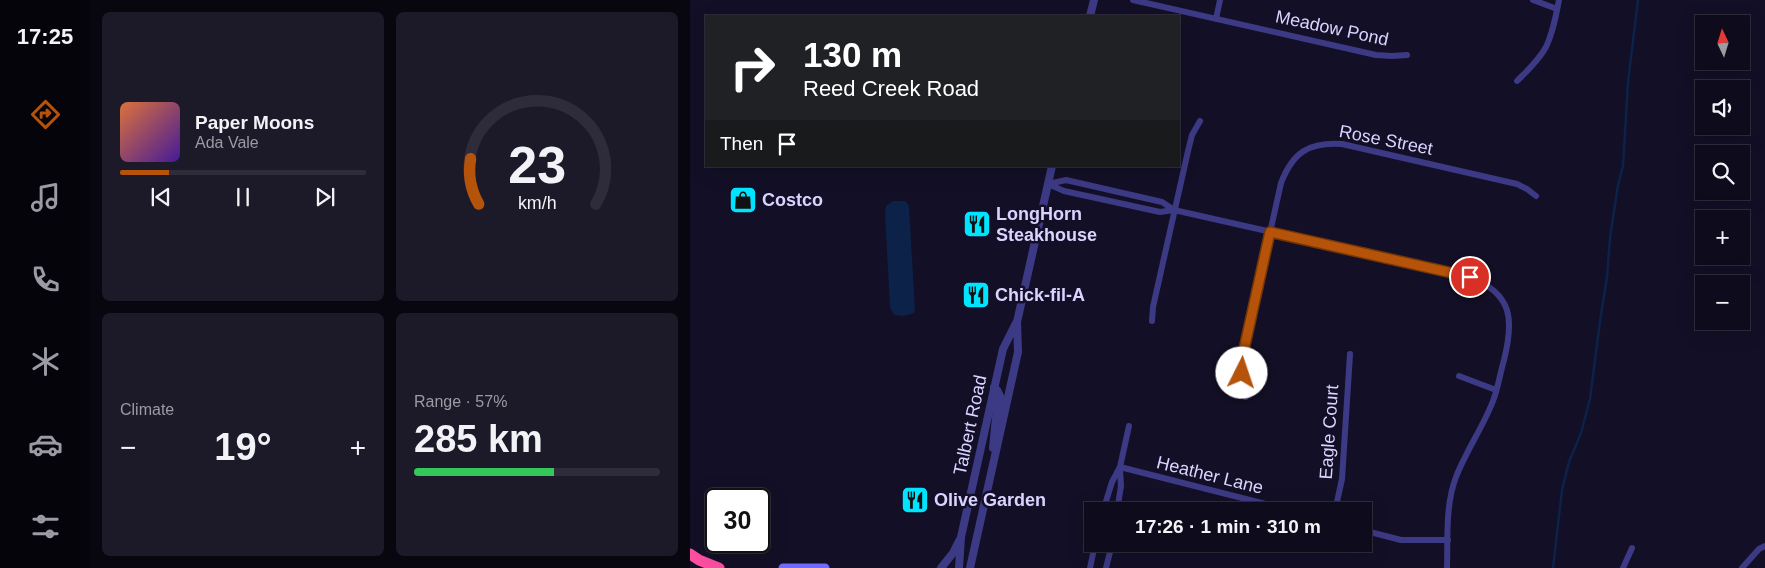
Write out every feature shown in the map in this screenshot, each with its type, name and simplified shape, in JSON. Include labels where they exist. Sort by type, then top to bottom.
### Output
[{"type":"highway","points":[[690,554],[704,563],[719,568]]},
{"type":"main road","points":[[783,568],[825,568]]},
{"type":"street","points":[[1090,15],[1094,0]]},
{"type":"street","name":"Meadow Pond","points":[[1133,0],[1376,55],[1407,55]]},
{"type":"street","points":[[1216,19],[1220,0]]},
{"type":"street","points":[[1534,0],[1557,9]]},
{"type":"street","points":[[1517,81],[1546,48],[1560,0]]},
{"type":"street","points":[[1152,322],[1152,307],[1188,151],[1192,135],[1200,121]]},
{"type":"street","name":"Rose Street","points":[[1246,397],[1241,363],[1281,184],[1287,168],[1297,156],[1311,147],[1326,143],[1342,144],[1518,184],[1536,196]]},
{"type":"street","name":"Talbert Road","points":[[970,568],[1018,352],[1017,322],[1052,167]]},
{"type":"street","points":[[1048,184],[1066,180],[1162,202],[1174,210],[1470,277],[1485,283],[1498,293],[1506,307],[1510,322],[1509,339],[1492,402],[1456,477],[1450,496],[1447,568]]},
{"type":"street","points":[[1048,184],[1064,191],[1160,212],[1174,210]]},
{"type":"street","name":"Talbert Road","points":[[959,568],[962,536],[1002,349],[1017,322]]},
{"type":"street","name":"Eagle Court","points":[[1336,502],[1342,479],[1350,354]]},
{"type":"street","points":[[1459,376],[1496,390]]},
{"type":"street","points":[[990,477],[1000,396],[994,388]]},
{"type":"street","points":[[1118,502],[1121,486],[1120,467],[1129,426]]},
{"type":"street","points":[[1106,502],[1112,482],[1120,467]]},
{"type":"street","name":"Heather Lane","points":[[1120,467],[1257,502]]},
{"type":"street","points":[[1372,533],[1401,540],[1448,540]]},
{"type":"street","points":[[941,568],[953,553],[962,536]]},
{"type":"street","points":[[1742,568],[1759,549],[1765,546]]},
{"type":"street","points":[[1623,568],[1632,548]]},
{"type":"street","points":[[1090,568],[1093,552]]},
{"type":"street","points":[[1106,568],[1110,552]]},
{"type":"water","points":[[893,201],[905,201],[909,208],[915,309],[914,313],[904,316],[894,315],[890,308],[885,212],[886,206]]},
{"type":"waterway","points":[[1553,568],[1562,490],[1569,462],[1581,433],[1590,399],[1607,277],[1610,238],[1618,185],[1623,166],[1628,82],[1638,0]]},
{"type":"place","name":"Costco","points":[[743,200]]},
{"type":"place","name":"LongHorn Steakhouse","points":[[977,224]]},
{"type":"place","name":"Chick-fil-A","points":[[976,295]]},
{"type":"place","name":"Olive Garden","points":[[915,500]]},
{"type":"route","points":[[1242,373],[1241,363],[1270,232],[1470,277]]}]
